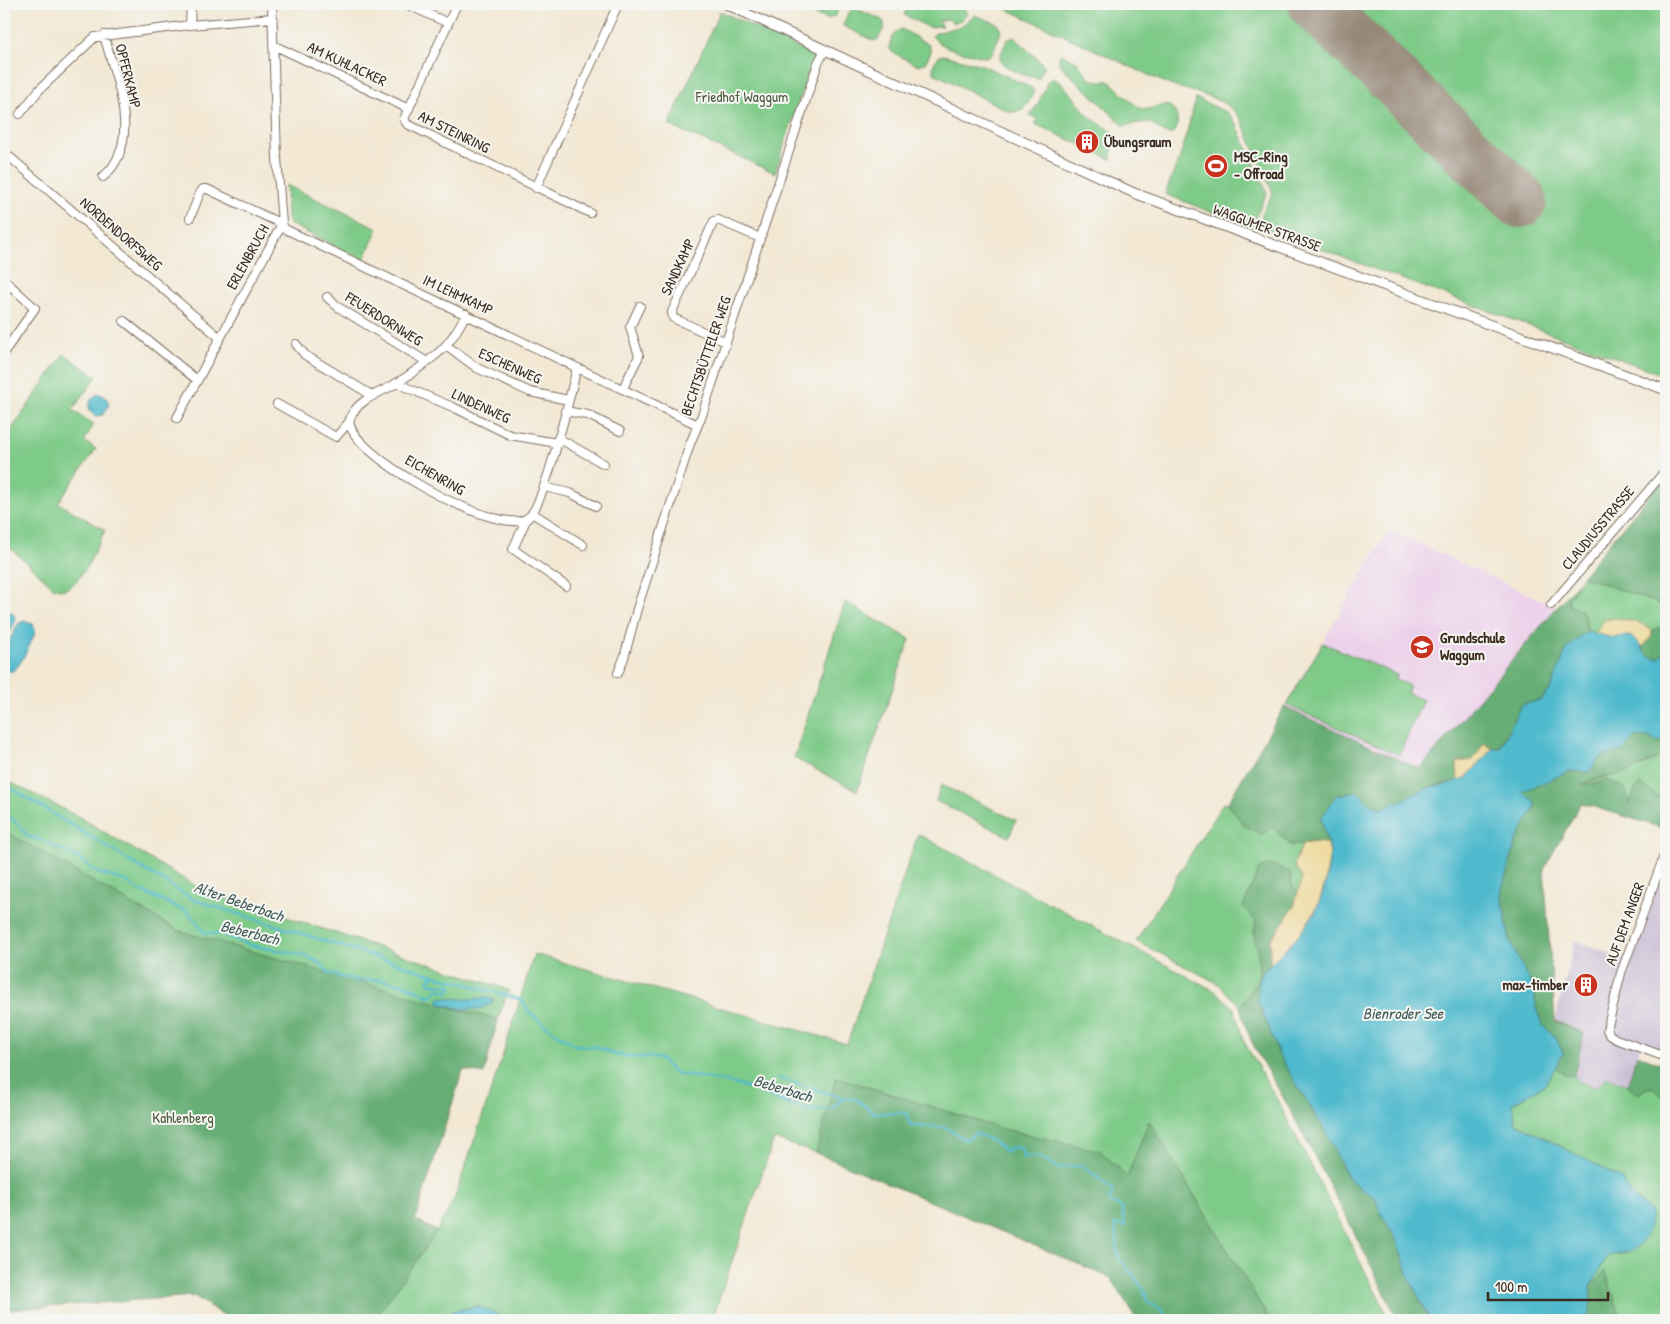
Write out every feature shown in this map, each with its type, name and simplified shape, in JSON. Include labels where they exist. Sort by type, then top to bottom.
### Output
[{"type":"street","points":[[190,25],[191,4]]},
{"type":"street","name":"ERLENBRUCH","points":[[177,418],[282,224],[272,4]]},
{"type":"street","points":[[406,4],[448,23]]},
{"type":"street","name":"AM STEINRING","points":[[457,4],[404,119],[406,124],[590,214]]},
{"type":"street","points":[[536,188],[618,4]]},
{"type":"street","name":"WAGGUMER STRASSE","points":[[726,4],[1134,193],[1666,390]]},
{"type":"street","name":"OPFERKAMP","points":[[20,114],[39,90],[95,37],[190,25],[273,18]]},
{"type":"street","name":"OPFERKAMP","points":[[103,177],[110,172],[118,156],[125,122],[122,100],[104,35]]},
{"type":"street","name":"AM KUHLACKER","points":[[274,45],[409,109]]},
{"type":"street","name":"BECHTSBÜTTELER WEG","points":[[618,673],[687,453],[726,342],[818,63],[825,50]]},
{"type":"street","name":"NORDENDORFSWEG","points":[[4,152],[220,338]]},
{"type":"street","name":"IM LEHMKAMP","points":[[190,218],[200,193],[207,189],[698,425]]},
{"type":"street","name":"SANDKAMP","points":[[726,342],[673,318],[672,312],[714,221],[718,220],[760,238]]},
{"type":"street","points":[[4,280],[35,308],[4,352]]},
{"type":"street","name":"FEUERDORNWEG","points":[[327,297],[338,307],[426,362]]},
{"type":"street","points":[[623,388],[639,356],[630,327],[640,306]]},
{"type":"street","points":[[277,404],[336,437],[349,422],[358,406],[396,383],[446,345],[466,314]]},
{"type":"street","points":[[124,321],[197,380]]},
{"type":"street","points":[[296,344],[305,355],[373,396]]},
{"type":"street","name":"ESCHENWEG","points":[[446,345],[477,368],[530,392],[568,400]]},
{"type":"street","points":[[566,586],[513,549],[544,487],[577,368]]},
{"type":"street","name":"LINDENWEG","points":[[396,383],[456,408],[510,434],[558,440],[604,464]]},
{"type":"street","points":[[566,411],[588,415],[620,431]]},
{"type":"street","name":"EICHENRING","points":[[349,422],[358,438],[371,452],[431,491],[469,510],[494,519],[515,522],[530,516]]},
{"type":"street","name":"CLAUDIUSSTRASSE","points":[[1552,605],[1666,470]]},
{"type":"street","points":[[544,487],[570,493],[596,506]]},
{"type":"street","points":[[530,516],[583,545]]},
{"type":"street","name":"AUF DEM ANGER","points":[[1666,851],[1621,973],[1607,1030],[1616,1038],[1666,1057]]},
{"type":"shaded area","name":"Grundschule Waggum","points":[[1389,530],[1556,607],[1492,686],[1420,769],[1284,707]]},
{"type":"shaded area","points":[[1666,865],[1666,1053],[1641,1044],[1627,1086],[1607,1077],[1597,1088],[1578,1081],[1574,1075],[1584,1033],[1555,1021],[1575,940],[1629,961]]},
{"type":"green space","points":[[798,4],[841,4],[835,16],[828,19],[803,11]]},
{"type":"green space","points":[[908,4],[948,4],[968,12],[963,18],[954,23],[948,19],[938,21],[942,26],[928,27],[904,15]]},
{"type":"green space","points":[[996,4],[1666,4],[1666,376],[1266,229],[1261,221],[1265,207],[1273,193],[1242,121],[1228,106],[1210,97],[1170,85]]},
{"type":"green space","points":[[854,8],[884,22],[884,28],[878,39],[874,41],[843,26],[848,13]]},
{"type":"green space","name":"Friedhof Waggum","points":[[720,11],[814,55],[775,173],[669,125]]},
{"type":"green space","points":[[975,15],[998,24],[1002,30],[989,56],[984,57],[949,48],[932,36],[936,33],[961,26]]},
{"type":"green space","points":[[902,29],[929,45],[931,52],[925,63],[915,64],[892,52],[889,47],[892,39],[897,31]]},
{"type":"green space","points":[[1014,37],[1045,66],[1039,78],[1016,72],[1001,62],[1001,55],[1007,40]]},
{"type":"green space","points":[[1061,54],[1077,61],[1090,79],[1109,81],[1142,109],[1150,109],[1161,105],[1172,108],[1177,121],[1174,133],[1167,134],[1149,123],[1123,125],[1059,64]]},
{"type":"green space","points":[[943,55],[982,65],[1034,90],[1025,107],[1013,112],[1008,111],[934,73],[935,62],[938,57]]},
{"type":"green space","points":[[1051,78],[1063,85],[1096,122],[1114,134],[1111,159],[1035,124],[1037,119],[1030,115],[1038,104]]},
{"type":"green space","name":"MSC-Ring - Offroad","points":[[1196,98],[1228,113],[1236,123],[1267,192],[1251,228],[1165,194],[1181,154]]},
{"type":"green space","points":[[286,185],[378,228],[364,260],[289,224],[287,218]]},
{"type":"green space","points":[[64,354],[97,377],[72,410],[94,424],[84,441],[96,449],[58,503],[105,530],[83,573],[71,586],[62,589],[53,587],[4,542],[4,440]]},
{"type":"green space","points":[[1666,475],[1666,606],[1582,576]]},
{"type":"green space","points":[[1582,576],[1666,606],[1666,625],[1652,631],[1629,621],[1611,619],[1604,620],[1595,634],[1587,631],[1583,620],[1570,606],[1568,601]]},
{"type":"green space","points":[[1579,581],[1568,601],[1570,606],[1581,609],[1586,621],[1587,631],[1567,648],[1550,690],[1541,700],[1521,705],[1499,748],[1493,748],[1484,743],[1473,760],[1457,762],[1458,781],[1430,787],[1382,809],[1368,802],[1357,791],[1321,818],[1328,844],[1317,842],[1290,845],[1273,827],[1262,834],[1246,827],[1227,804],[1284,707],[1420,769]]},
{"type":"green space","points":[[845,602],[910,639],[857,791],[794,758]]},
{"type":"green space","points":[[1666,625],[1666,652],[1659,658],[1648,656],[1642,647],[1651,638],[1652,631]]},
{"type":"green space","points":[[1323,643],[1397,675],[1395,679],[1410,686],[1407,693],[1423,700],[1399,755],[1286,705]]},
{"type":"green space","points":[[1647,736],[1657,743],[1666,737],[1666,754],[1626,773],[1581,784],[1596,784],[1606,780],[1625,788],[1630,804],[1635,789],[1640,784],[1666,802],[1666,829],[1581,803],[1544,869],[1555,1021],[1584,1033],[1574,1075],[1567,1075],[1555,1067],[1563,1052],[1555,1036],[1542,1025],[1536,1007],[1534,990],[1510,942],[1501,892],[1516,841],[1535,808],[1535,802],[1521,792],[1570,771],[1590,772],[1598,759],[1622,751],[1635,737]]},
{"type":"green space","points":[[1666,754],[1666,802],[1640,785],[1635,790],[1630,805],[1625,788],[1607,780],[1596,784],[1578,785],[1634,769]]},
{"type":"green space","points":[[4,779],[79,817],[201,889],[509,990],[498,1019],[179,931],[4,831]]},
{"type":"green space","points":[[941,785],[1016,820],[1009,837],[936,801]]},
{"type":"green space","points":[[1223,803],[1227,804],[1237,815],[1273,827],[1290,845],[1303,844],[1294,864],[1302,878],[1298,892],[1292,886],[1244,907],[1256,921],[1254,934],[1258,951],[1259,978],[1240,1006],[1217,983],[1136,941]]},
{"type":"green space","name":"Kahlenberg","points":[[4,831],[179,931],[498,1019],[484,1074],[463,1070],[415,1220],[437,1231],[374,1320],[231,1320],[194,1296],[4,1310]]},
{"type":"green space","points":[[918,834],[1215,991],[1234,1008],[1244,1042],[1280,1105],[1390,1320],[1270,1320],[1149,1121],[1127,1177],[1101,1151],[1003,1129],[836,1077],[816,1153],[774,1139],[712,1320],[509,1320],[478,1306],[449,1312],[441,1320],[374,1320],[437,1231],[455,1197],[500,1064],[534,954],[847,1044]]},
{"type":"green space","points":[[1269,865],[1290,872],[1292,886],[1298,892],[1294,907],[1270,941],[1270,964],[1259,978],[1258,951],[1254,934],[1256,921],[1243,907],[1259,869]]},
{"type":"green space","points":[[1259,978],[1257,1000],[1279,1055],[1325,1131],[1349,1179],[1362,1190],[1375,1197],[1380,1212],[1395,1237],[1411,1282],[1430,1320],[1398,1320],[1317,1161],[1254,1046],[1243,1020],[1240,1006]]},
{"type":"green space","points":[[1637,1054],[1666,1066],[1666,1100],[1652,1087],[1645,1089],[1639,1094],[1627,1086]]},
{"type":"green space","points":[[1555,1067],[1567,1075],[1574,1075],[1578,1081],[1596,1088],[1607,1077],[1631,1087],[1639,1094],[1645,1089],[1652,1087],[1666,1100],[1666,1320],[1632,1320],[1633,1318],[1622,1320],[1605,1272],[1591,1287],[1607,1256],[1626,1253],[1651,1212],[1633,1197],[1621,1178],[1516,1123],[1512,1104],[1547,1083]]},
{"type":"green space","points":[[836,1077],[1003,1129],[1101,1151],[1127,1177],[1149,1121],[1270,1320],[1137,1320],[1111,1278],[816,1153]]},
{"type":"green space","points":[[1605,1271],[1622,1320],[1583,1320],[1590,1314],[1591,1287]]},
{"type":"sand","points":[[1617,618],[1642,624],[1652,631],[1651,638],[1642,647],[1632,637],[1612,638],[1595,634],[1604,620]]},
{"type":"sand","points":[[1484,743],[1493,748],[1466,778],[1458,781],[1457,762],[1473,760]]},
{"type":"sand","points":[[1317,842],[1328,844],[1329,851],[1329,860],[1320,900],[1308,923],[1270,964],[1270,941],[1294,907],[1302,878],[1294,864],[1303,844]]},
{"type":"water","points":[[98,394],[107,399],[109,405],[103,415],[96,416],[90,411],[89,405]]},
{"type":"water","points":[[4,609],[13,613],[16,620],[4,644]]},
{"type":"water","points":[[23,621],[33,624],[34,636],[18,666],[9,671],[4,669],[4,651],[18,624]]},
{"type":"water","name":"Bienroder See","points":[[1587,631],[1605,636],[1633,638],[1649,656],[1659,658],[1666,652],[1666,737],[1657,743],[1647,736],[1635,737],[1622,751],[1598,759],[1590,772],[1570,771],[1522,792],[1535,802],[1535,808],[1516,841],[1501,892],[1510,942],[1534,990],[1536,1007],[1542,1025],[1555,1036],[1563,1053],[1547,1083],[1512,1104],[1516,1123],[1621,1178],[1633,1197],[1651,1212],[1647,1233],[1640,1245],[1634,1249],[1607,1256],[1591,1287],[1590,1314],[1583,1320],[1430,1320],[1411,1282],[1395,1237],[1380,1212],[1375,1197],[1362,1190],[1349,1179],[1325,1131],[1279,1055],[1257,1000],[1259,978],[1270,964],[1297,938],[1316,911],[1326,883],[1330,852],[1321,818],[1337,795],[1357,791],[1368,802],[1382,809],[1430,787],[1466,778],[1493,748],[1500,748],[1521,705],[1541,700],[1550,690],[1567,648]]},
{"type":"water","points":[[442,997],[493,999],[492,1003],[485,1007],[473,1010],[439,1003],[438,1000]]},
{"type":"water","points":[[478,1306],[509,1320],[441,1320],[449,1312]]},
{"type":"waterway","name":"Beberbach","points":[[4,784],[194,900],[434,975],[522,1000],[528,1011],[550,1029],[575,1045],[597,1047],[616,1055],[660,1059],[675,1073],[727,1082],[756,1090],[788,1104],[809,1110],[831,1109],[844,1098],[856,1099],[874,1113],[907,1113],[910,1126],[945,1127],[966,1140],[976,1133],[994,1142],[1007,1152],[1009,1148],[1021,1147],[1023,1157],[1040,1157],[1058,1168],[1082,1165],[1113,1190],[1109,1202],[1122,1208],[1125,1226],[1115,1224],[1119,1258],[1143,1288],[1148,1302],[1163,1311],[1165,1320]]},
{"type":"waterway","name":"Beberbach","points":[[4,814],[18,824],[27,836],[44,841],[77,857],[98,873],[126,881],[138,890],[188,912],[205,933],[221,934],[250,945],[303,955],[318,962],[329,973],[342,977],[356,980],[382,980],[406,985],[429,996],[438,989],[448,992],[452,987],[450,985],[437,985],[428,981],[434,975]]},
{"type":"waterway","points":[[778,1078],[844,1098]]},
{"type":"runway","points":[[1315,4],[1520,201]]},
{"type":"place","name":"Übungsraum","points":[[1087,142]]},
{"type":"place","name":"MSC-Ring - Offroad","points":[[1216,166]]},
{"type":"place","name":"Grundschule Waggum","points":[[1422,647]]},
{"type":"place","name":"max-timber","points":[[1586,985]]},
{"type":"water label","name":"Alter Beberbach","points":[[239,901]]}]
